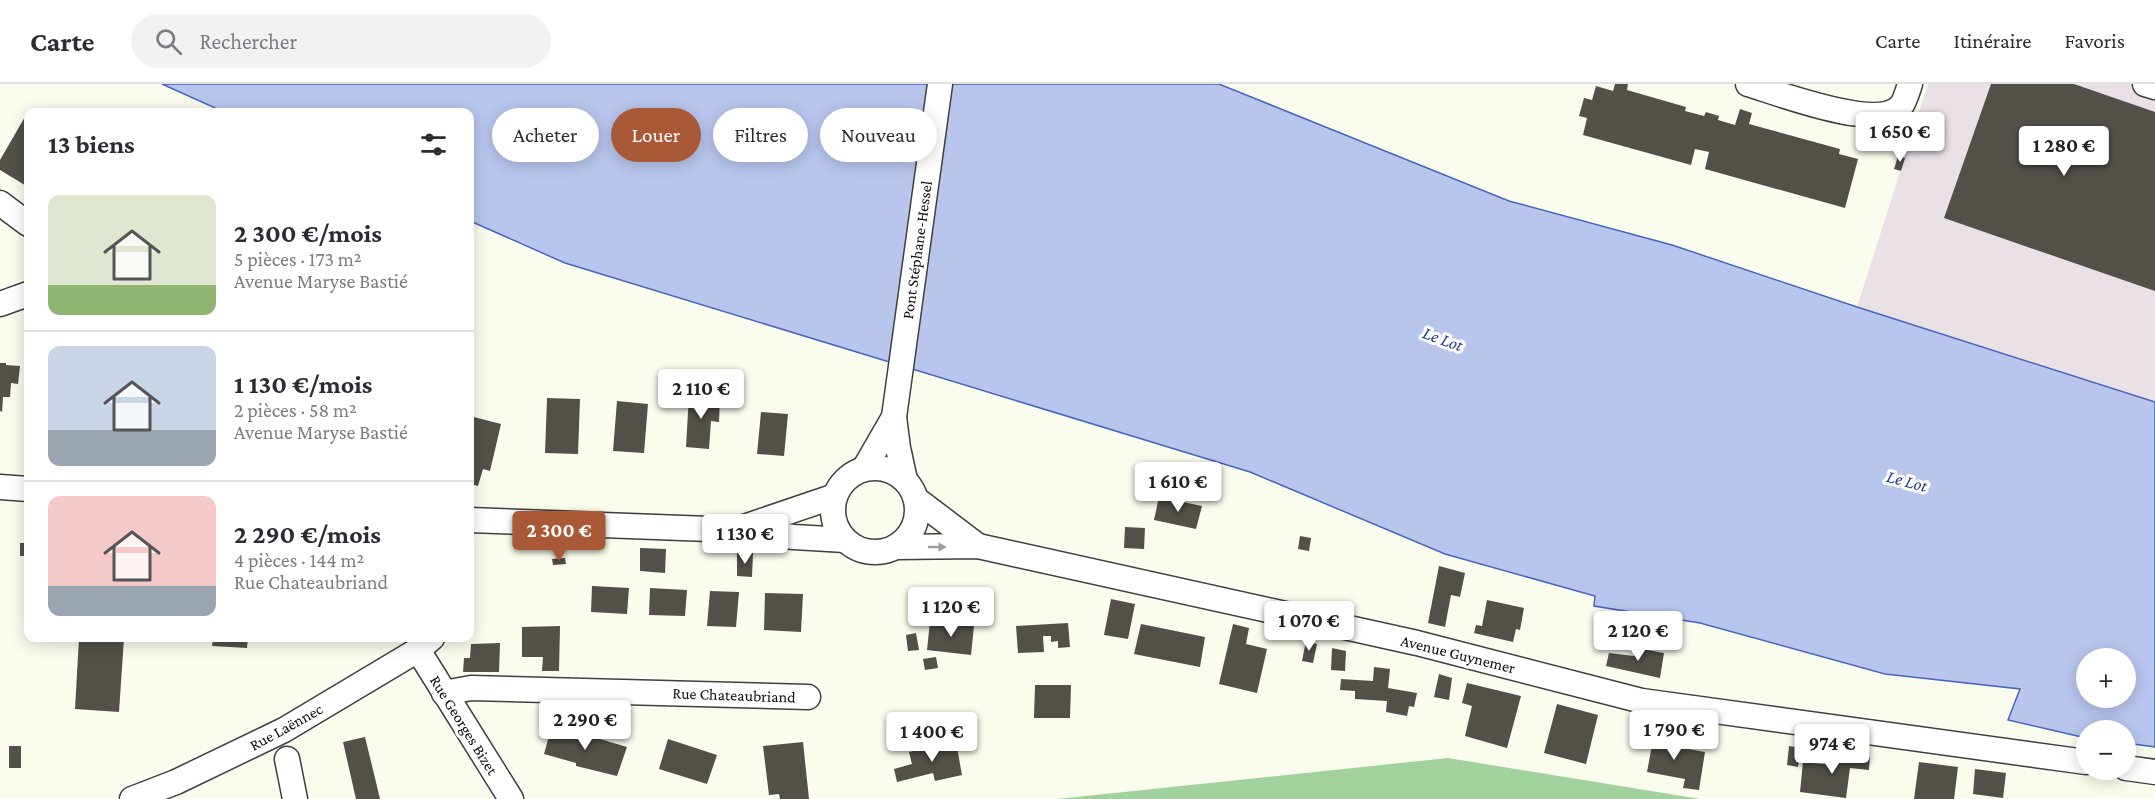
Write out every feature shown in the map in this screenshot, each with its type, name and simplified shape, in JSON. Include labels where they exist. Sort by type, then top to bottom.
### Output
[{"type":"street","name":"Pont Stéphane-Hessel","points":[[864,469],[889,446],[940,84]]},
{"type":"street","points":[[1748,84],[1852,115],[1872,116],[1889,113],[1901,106],[1910,84]]},
{"type":"street","points":[[2145,84],[2155,87]]},
{"type":"street","points":[[0,203],[24,221]]},
{"type":"street","points":[[0,304],[24,295]]},
{"type":"street","points":[[474,520],[736,530],[845,540],[864,551],[875,552],[897,547],[907,538],[918,512],[910,489],[889,446]]},
{"type":"street","points":[[845,540],[834,520],[835,496],[842,484],[852,475],[864,469],[878,468],[893,471],[910,489]]},
{"type":"street","points":[[0,487],[24,489]]},
{"type":"street","name":"Avenue Guynemer","points":[[910,489],[978,546]]},
{"type":"street","points":[[736,530],[835,496]]},
{"type":"street","name":"Avenue Guynemer","points":[[897,547],[978,546],[1418,643],[1642,701],[2076,761]]},
{"type":"street","name":"Rue Georges Bizet","points":[[425,644],[444,693],[511,799]]},
{"type":"street","name":"Rue Laënnec","points":[[132,799],[178,791],[425,644]]},
{"type":"street","name":"Rue Chateaubriand","points":[[444,693],[471,688],[808,697]]},
{"type":"street","points":[[287,759],[295,799]]},
{"type":"street","points":[[2136,769],[2155,772]]},
{"type":"shaded area","points":[[1928,84],[2155,84],[2155,402],[1857,307]]},
{"type":"green space","points":[[1448,758],[1700,799],[1057,799]]},
{"type":"water","name":"Le Lot","points":[[162,84],[1219,84],[1509,201],[1672,245],[2155,402],[2155,747],[2136,744],[2136,720],[2076,720],[2076,736],[2008,720],[2020,689],[1885,674],[1700,623],[1594,606],[1595,596],[1445,554],[1250,472],[565,263],[474,223],[474,108],[215,108]]},
{"type":"building","points":[[1615,84],[1628,84],[1627,90],[1686,107],[1685,111],[1704,116],[1706,112],[1719,116],[1718,120],[1735,125],[1740,109],[1752,113],[1749,124],[1840,149],[1839,154],[1858,159],[1845,208],[1705,169],[1709,152],[1695,149],[1691,165],[1583,135],[1587,118],[1579,116],[1584,98],[1592,100],[1596,86],[1613,91]]},
{"type":"building","points":[[1991,84],[2074,84],[2155,112],[2155,291],[1944,218]]},
{"type":"building","points":[[24,118],[24,185],[0,170],[0,160]]},
{"type":"building","points":[[1898,156],[1905,158],[1901,171],[1894,169]]},
{"type":"building","points":[[0,363],[20,366],[18,384],[11,383],[10,397],[3,397],[2,412],[0,411]]},
{"type":"building","points":[[689,394],[720,396],[719,422],[711,421],[709,449],[686,447]]},
{"type":"building","points":[[547,398],[580,399],[578,454],[545,453]]},
{"type":"building","points":[[617,401],[648,404],[644,453],[613,451]]},
{"type":"building","points":[[761,412],[788,414],[784,456],[757,454]]},
{"type":"building","points":[[474,417],[501,424],[490,471],[483,469],[478,486],[474,485]]},
{"type":"building","points":[[1159,497],[1202,506],[1196,529],[1154,520]]},
{"type":"building","points":[[1125,527],[1145,528],[1144,549],[1124,548]]},
{"type":"building","points":[[1300,536],[1311,538],[1309,551],[1298,549]]},
{"type":"building","points":[[20,543],[24,543],[24,556],[20,556]]},
{"type":"building","points":[[640,548],[666,549],[665,573],[640,571]]},
{"type":"building","points":[[737,553],[753,553],[752,577],[737,576]]},
{"type":"building","points":[[565,558],[566,564],[553,565],[552,559]]},
{"type":"building","points":[[1439,566],[1465,573],[1460,597],[1451,595],[1445,627],[1428,623]]},
{"type":"building","points":[[592,586],[629,588],[627,614],[591,612]]},
{"type":"building","points":[[650,588],[687,590],[685,616],[649,615]]},
{"type":"building","points":[[710,591],[739,592],[736,627],[707,626]]},
{"type":"building","points":[[765,593],[803,594],[801,632],[764,630]]},
{"type":"building","points":[[1111,599],[1135,604],[1128,639],[1104,635]]},
{"type":"building","points":[[1487,600],[1524,608],[1520,630],[1516,629],[1513,642],[1474,633],[1476,625],[1482,626]]},
{"type":"building","points":[[930,621],[974,626],[971,655],[927,650]]},
{"type":"building","points":[[1068,623],[1070,647],[1058,648],[1058,641],[1051,642],[1051,636],[1043,636],[1044,652],[1018,653],[1016,626]]},
{"type":"building","points":[[1141,624],[1205,637],[1200,667],[1134,654]]},
{"type":"building","points":[[1233,624],[1249,628],[1246,644],[1267,649],[1257,693],[1219,684]]},
{"type":"building","points":[[560,626],[559,671],[542,671],[543,657],[522,657],[522,627]]},
{"type":"building","points":[[916,633],[919,650],[908,651],[906,635]]},
{"type":"building","points":[[1306,641],[1317,644],[1313,663],[1302,661]]},
{"type":"building","points":[[79,642],[124,642],[119,712],[75,709]]},
{"type":"building","points":[[212,642],[248,642],[247,648],[212,646]]},
{"type":"building","points":[[500,643],[499,672],[463,672],[464,658],[470,658],[471,644]]},
{"type":"building","points":[[1332,648],[1346,651],[1345,671],[1331,670]]},
{"type":"building","points":[[1636,648],[1664,653],[1660,678],[1606,666],[1609,653],[1634,656]]},
{"type":"building","points":[[936,657],[938,668],[925,670],[923,659]]},
{"type":"building","points":[[1374,667],[1390,669],[1388,688],[1417,693],[1414,707],[1409,706],[1407,716],[1386,712],[1387,701],[1355,699],[1355,691],[1340,690],[1341,679],[1373,681]]},
{"type":"building","points":[[1439,674],[1452,678],[1449,700],[1434,697]]},
{"type":"building","points":[[1467,683],[1521,696],[1507,748],[1465,736],[1472,706],[1462,703]]},
{"type":"building","points":[[1035,685],[1071,685],[1070,718],[1034,718]]},
{"type":"building","points":[[1557,704],[1598,715],[1586,764],[1544,753]]},
{"type":"building","points":[[961,712],[962,721],[945,722],[945,713]]},
{"type":"building","points":[[552,725],[627,747],[617,776],[576,766],[576,763],[544,754]]},
{"type":"building","points":[[1645,727],[1661,730],[1659,744],[1705,752],[1699,790],[1683,788],[1685,779],[1647,772],[1652,745],[1643,744]]},
{"type":"building","points":[[365,737],[380,799],[356,799],[343,742]]},
{"type":"building","points":[[668,739],[717,755],[707,784],[659,769]]},
{"type":"building","points":[[803,742],[809,799],[780,799],[779,794],[769,795],[763,746]]},
{"type":"building","points":[[956,742],[962,775],[935,781],[933,773],[897,782],[894,769],[912,764],[909,752]]},
{"type":"building","points":[[9,746],[21,746],[21,768],[9,768]]},
{"type":"building","points":[[1789,746],[1801,748],[1798,767],[1787,765]]},
{"type":"building","points":[[1835,752],[1870,756],[1869,770],[1850,768],[1846,798],[1800,792],[1803,762],[1833,765]]},
{"type":"building","points":[[1919,762],[1958,767],[1954,799],[1914,799]]},
{"type":"building","points":[[1975,769],[2006,773],[2003,798],[1973,794]]}]
